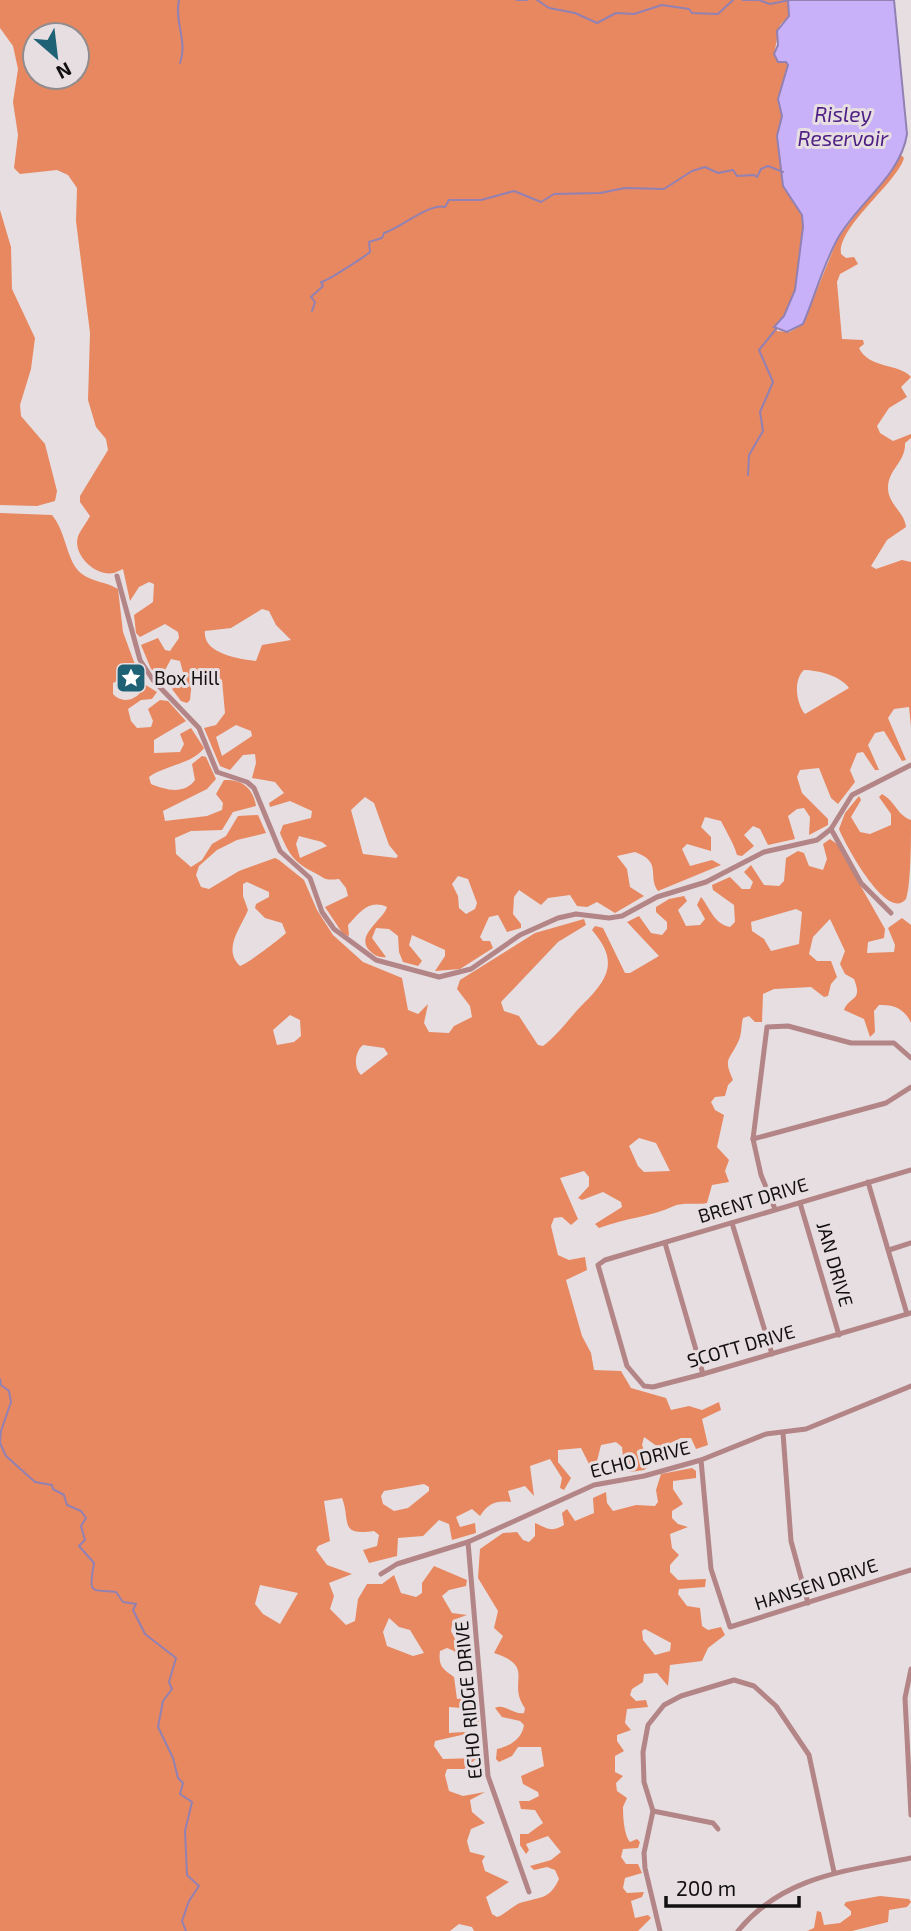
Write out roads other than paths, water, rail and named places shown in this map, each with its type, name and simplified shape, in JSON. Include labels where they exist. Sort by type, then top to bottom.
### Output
[{"type":"street","points":[[117,576],[134,643],[146,671],[199,727],[217,772],[251,785],[280,851],[310,878],[323,912],[334,929],[363,953],[383,963],[433,976],[459,974],[520,935],[552,920],[576,914],[609,918],[622,916],[657,897],[706,882],[764,852],[812,842],[831,829],[852,795],[911,765]]},
{"type":"street","points":[[831,829],[862,883],[891,913]]},
{"type":"street","points":[[775,1209],[761,1175],[752,1139],[767,1027],[788,1026],[851,1043],[894,1043],[911,1058]]},
{"type":"street","points":[[752,1139],[886,1103],[911,1087]]},
{"type":"street","name":"BRENT DRIVE","points":[[615,1327],[598,1265],[605,1260],[911,1170]]},
{"type":"street","points":[[869,1182],[909,1313]]},
{"type":"street","name":"JAN DRIVE","points":[[800,1203],[839,1335]]},
{"type":"street","points":[[732,1223],[772,1354]]},
{"type":"street","points":[[666,1243],[702,1374]]},
{"type":"street","points":[[889,1250],[911,1243]]},
{"type":"street","name":"SCOTT DRIVE","points":[[615,1327],[627,1366],[644,1386],[653,1387],[909,1313]]},
{"type":"street","name":"ECHO DRIVE","points":[[382,1574],[397,1564],[468,1542],[594,1485],[644,1476],[701,1460],[745,1441],[836,1419],[911,1386]]},
{"type":"street","points":[[783,1433],[791,1541],[808,1603]]},
{"type":"street","name":"HANSEN DRIVE","points":[[701,1460],[711,1569],[730,1627],[911,1570]]},
{"type":"street","name":"ECHO RIDGE DRIVE","points":[[468,1542],[488,1776],[529,1892]]},
{"type":"street","points":[[911,1669],[905,1698],[911,1815]]},
{"type":"street","points":[[660,1931],[644,1860],[653,1811],[642,1767],[645,1738],[655,1714],[681,1696],[719,1683],[743,1681],[766,1695],[809,1755],[834,1872]]},
{"type":"street","points":[[653,1811],[713,1824],[718,1829]]},
{"type":"street","points":[[738,1931],[773,1898],[804,1881],[834,1872],[911,1858]]},
{"type":"water","name":"Risley Reservoir","points":[[788,0],[894,0],[907,134],[897,163],[838,238],[803,324],[787,332],[774,327],[784,316],[795,290],[803,227],[802,215],[783,186],[777,136],[782,116],[778,99],[788,65],[786,62],[778,62],[774,54],[778,45],[777,31],[789,16]]},
{"type":"waterway","points":[[179,0],[178,16],[183,47],[180,63]]},
{"type":"waterway","points":[[517,0],[527,0]]},
{"type":"waterway","points":[[537,0],[549,8],[575,13],[597,23],[616,13],[634,14],[662,5],[689,9],[692,13],[718,14],[733,0]]},
{"type":"waterway","points":[[743,0],[759,0]]},
{"type":"waterway","points":[[759,0],[770,4],[790,0]]},
{"type":"waterway","points":[[312,311],[315,302],[311,297],[323,286],[321,282],[370,252],[369,242],[382,238],[384,233],[423,212],[445,207],[449,200],[481,200],[514,191],[541,202],[554,194],[600,193],[625,188],[664,189],[692,171],[705,167],[718,173],[733,170],[737,176],[757,177],[761,169],[768,166],[783,172]]},
{"type":"waterway","points":[[748,475],[749,455],[763,431],[760,412],[773,382],[759,350],[776,329]]},
{"type":"waterway","points":[[0,1379],[1,1385],[9,1391],[11,1402],[1,1431],[0,1443],[6,1456],[35,1482],[52,1485],[53,1489],[64,1495],[67,1505],[81,1511],[86,1518],[81,1526],[85,1540],[79,1546],[94,1563],[91,1581],[93,1589],[116,1592],[123,1602],[136,1604],[133,1610],[145,1634],[176,1658],[169,1682],[172,1689],[163,1701],[158,1727],[173,1758],[178,1778],[183,1783],[180,1794],[192,1802],[185,1831],[187,1875],[199,1886],[189,1901],[182,1921],[186,1931]]},
{"type":"place","name":"Box Hill","points":[[131,678]]}]
